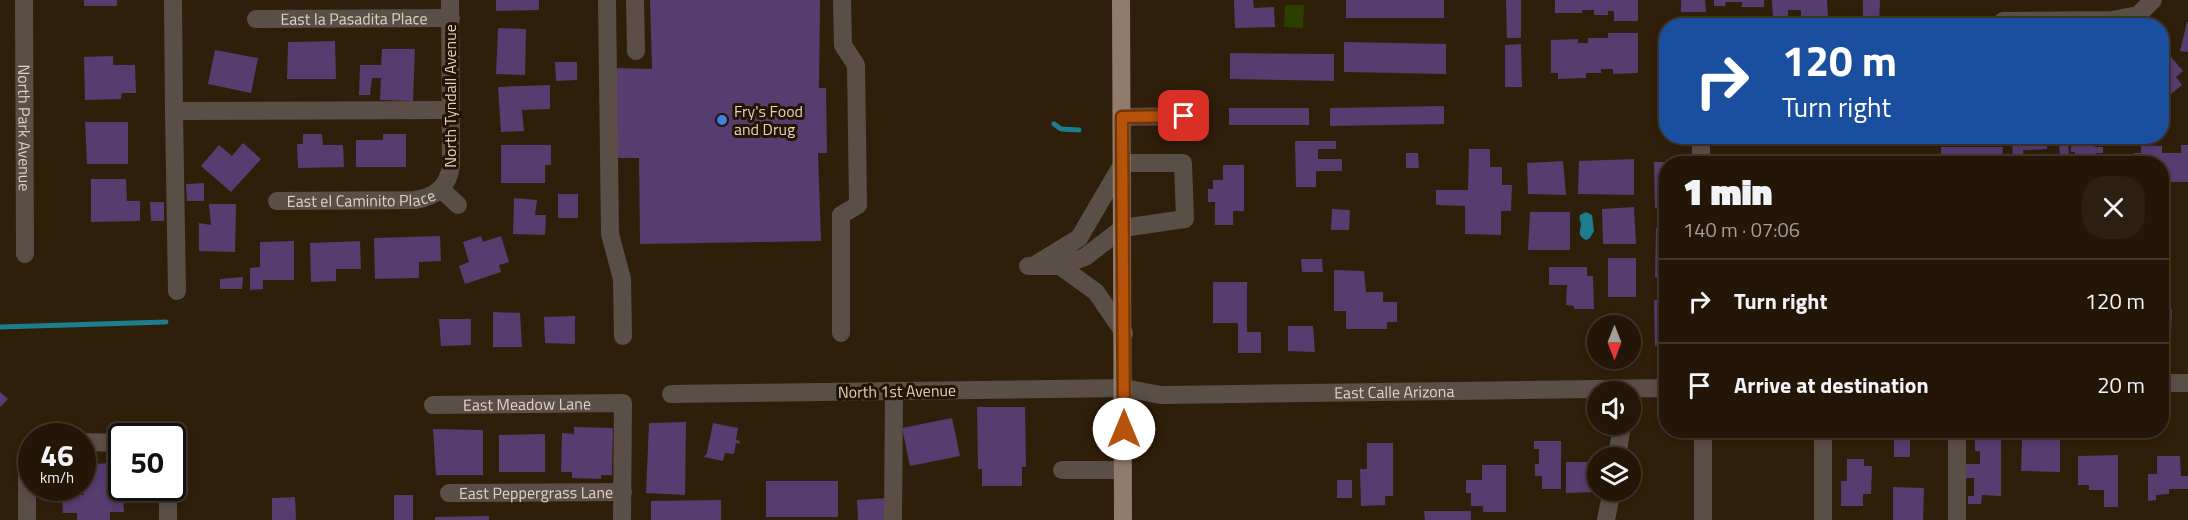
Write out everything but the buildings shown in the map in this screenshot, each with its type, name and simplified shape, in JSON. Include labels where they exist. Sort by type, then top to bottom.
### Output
[{"type":"main road","points":[[1121,0],[1123,520]]},
{"type":"street","name":"North Park Avenue","points":[[24,0],[26,254]]},
{"type":"street","points":[[173,0],[177,291]]},
{"type":"street","name":"North Tyndall Avenue","points":[[441,189],[450,175],[451,166],[450,0]]},
{"type":"street","points":[[607,0],[610,234],[622,279],[623,336]]},
{"type":"street","points":[[634,0],[636,51]]},
{"type":"street","points":[[841,333],[841,215],[858,204],[856,65],[843,45],[842,0]]},
{"type":"street","points":[[2125,18],[2138,15],[2153,0]]},
{"type":"street","name":"East la Pasadita Place","points":[[256,19],[451,18]]},
{"type":"street","points":[[174,111],[451,110]]},
{"type":"street","points":[[1122,117],[1184,116]]},
{"type":"street","points":[[1183,163],[1185,219],[1123,228],[1085,257],[1060,266],[1030,266],[1079,238],[1123,164],[1183,163]]},
{"type":"street","points":[[441,189],[458,205]]},
{"type":"street","name":"East el Caminito Place","points":[[277,201],[415,200],[425,199],[441,189]]},
{"type":"street","points":[[1060,266],[1096,292],[1124,333]]},
{"type":"street","points":[[2169,383],[2188,383]]},
{"type":"street","name":"East Calle Arizona","points":[[1124,388],[1161,395],[1587,390]]},
{"type":"street","name":"North 1st Avenue","points":[[671,394],[1124,388]]},
{"type":"street","name":"East Calle Arizona","points":[[1641,389],[1659,388]]},
{"type":"street","points":[[893,520],[894,391]]},
{"type":"street","name":"East Meadow Lane","points":[[433,405],[623,403],[623,492]]},
{"type":"street","points":[[1703,438],[1703,520]]},
{"type":"street","points":[[1822,520],[1823,438]]},
{"type":"street","points":[[1957,438],[1957,520]]},
{"type":"street","points":[[1062,470],[1123,470]]},
{"type":"street","points":[[622,520],[623,492]]},
{"type":"street","name":"East Peppergrass Lane","points":[[449,493],[623,492]]},
{"type":"street","points":[[27,501],[27,520]]},
{"type":"street","points":[[168,501],[168,520]]},
{"type":"street","points":[[1606,520],[1610,501]]},
{"type":"green space","points":[[1285,5],[1304,5],[1303,28],[1284,27]]},
{"type":"water","points":[[1586,212],[1592,215],[1594,231],[1586,240],[1580,234],[1580,215]]},
{"type":"waterway","points":[[1054,124],[1061,129],[1079,130]]},
{"type":"waterway","points":[[0,327],[166,322]]},
{"type":"place","name":"Fry's Food and Drug","points":[[722,120]]},
{"type":"route","points":[[1124,429],[1122,117],[1184,116]]}]
